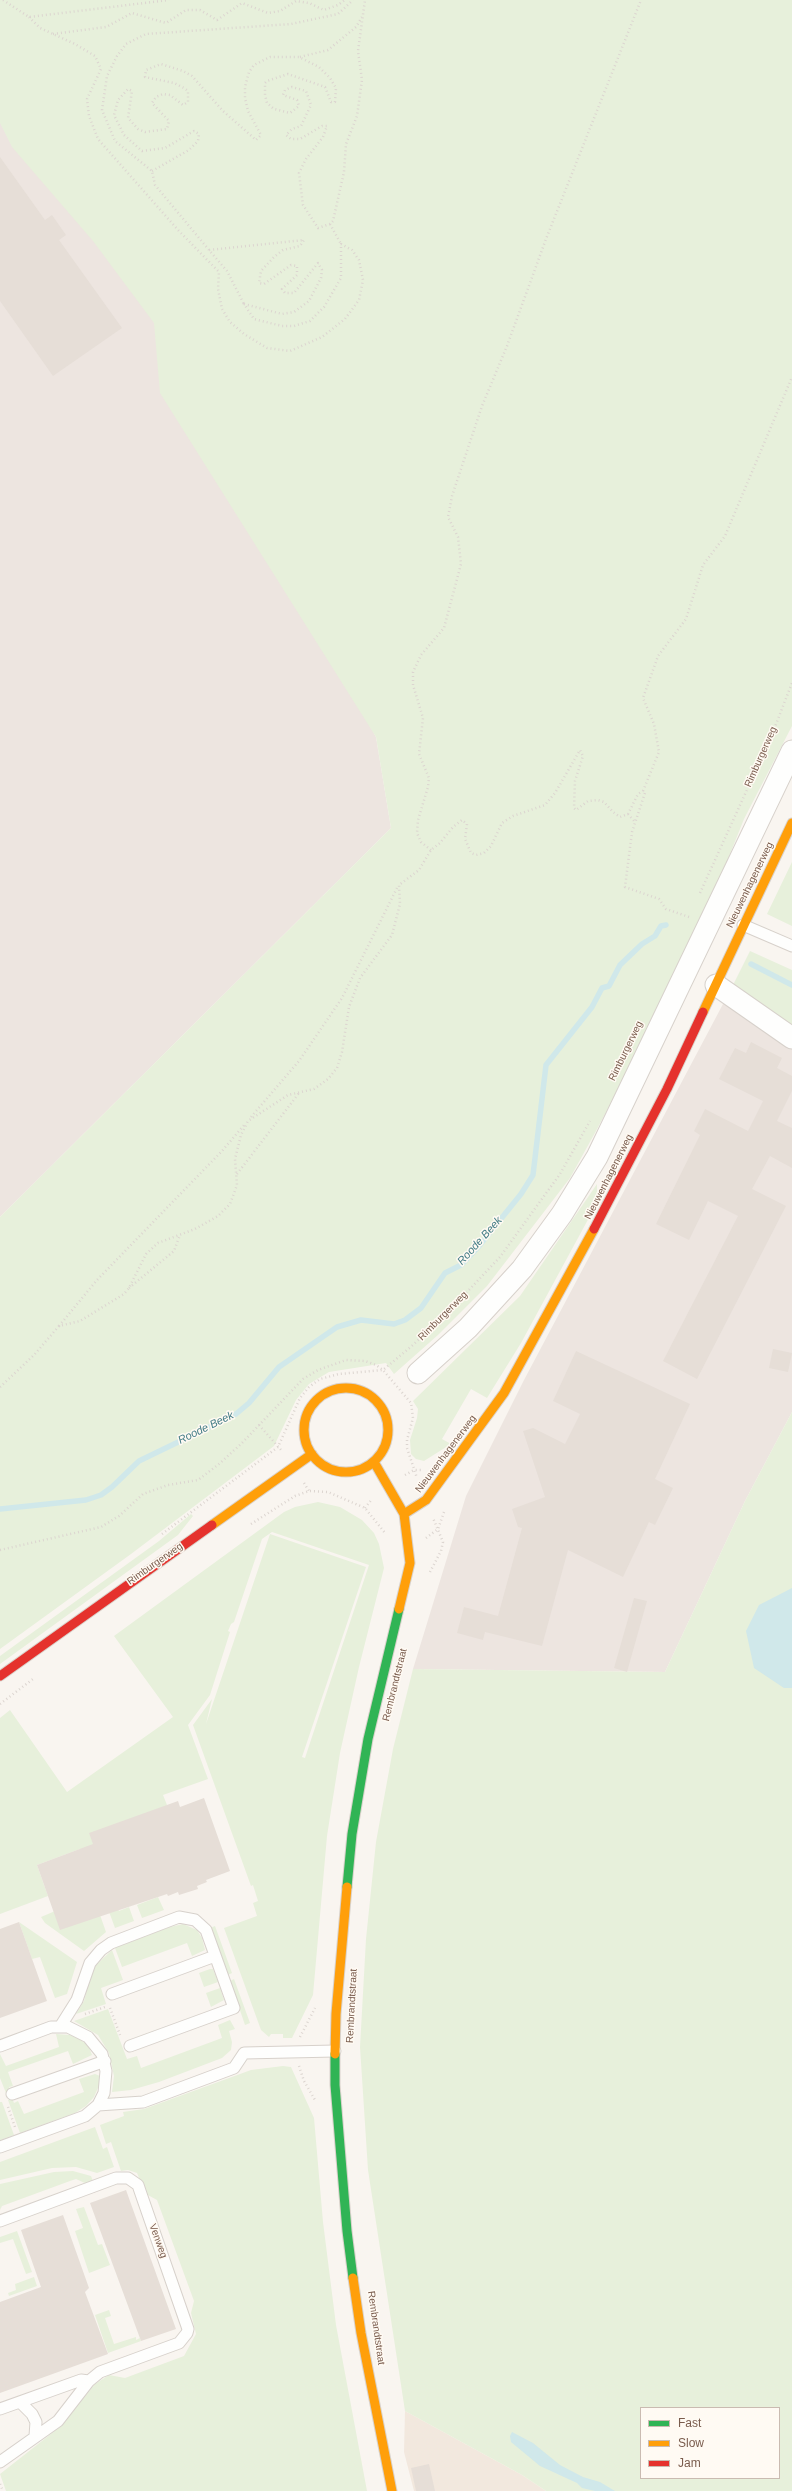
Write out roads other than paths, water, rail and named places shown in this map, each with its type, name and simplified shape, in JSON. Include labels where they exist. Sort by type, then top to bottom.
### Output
[{"type":"street","name":"Rimburgerweg","points":[[418,1373],[468,1328],[522,1269],[562,1214],[597,1157],[792,751]]},
{"type":"street","name":"Nieuwenhagenerweg","points":[[404,1514],[426,1500],[504,1393],[592,1236],[716,985],[743,924],[792,823]]},
{"type":"street","points":[[716,985],[792,1038]]},
{"type":"street","points":[[355,1388],[373,1397],[385,1413],[388,1423],[386,1445],[374,1462],[358,1470],[341,1472],[325,1465],[312,1454],[307,1445],[305,1430],[307,1415],[311,1407],[326,1393],[335,1389],[355,1388]]},
{"type":"street","name":"Rimburgerweg","points":[[0,1676],[312,1454]]},
{"type":"street","name":"Rembrandtstraat","points":[[374,1462],[404,1514],[410,1563],[376,1703],[356,1805],[340,1940],[335,2051],[337,2122],[348,2238],[360,2333],[392,2491]]},
{"type":"lane","points":[[743,924],[792,946]]},
{"type":"lane","points":[[60,2027],[77,2000],[90,1963],[101,1950],[111,1942],[179,1917],[187,1917],[202,1925],[234,2008],[126,2044]]},
{"type":"lane","points":[[111,2000],[215,1956]]},
{"type":"lane","points":[[0,2046],[51,2027],[76,2030],[88,2037],[98,2048],[104,2061],[106,2081],[98,2105],[85,2116],[0,2147]]},
{"type":"lane","name":"Rembrandtstraat","points":[[98,2105],[143,2102],[234,2068],[244,2053],[335,2051]]},
{"type":"lane","points":[[12,2094],[104,2061]]},
{"type":"lane","name":"Venweg","points":[[0,2221],[116,2178],[128,2178],[138,2185],[187,2321],[188,2334],[179,2343],[100,2372],[89,2381],[58,2421],[0,2462]]},
{"type":"lane","name":"Venweg","points":[[0,2409],[81,2380],[89,2381]]},
{"type":"lane","points":[[20,2402],[34,2418],[35,2436]]},
{"type":"water","points":[[792,1588],[792,1688],[784,1688],[754,1668],[746,1631],[759,1605]]},
{"type":"water","points":[[512,2432],[533,2443],[560,2465],[583,2477],[600,2482],[615,2491],[595,2491],[582,2488],[577,2483],[540,2466],[511,2442],[510,2436]]},
{"type":"waterway","name":"Roode Beek","points":[[0,1509],[86,1500],[101,1495],[112,1487],[139,1461],[236,1414],[249,1403],[279,1367],[337,1327],[361,1320],[394,1324],[405,1320],[421,1308],[445,1273],[461,1265],[479,1246],[521,1194],[533,1175],[546,1065],[592,1007],[602,988],[609,986],[620,965],[642,944],[655,936],[661,926],[666,925]]},
{"type":"waterway","name":"Roode Beek","points":[[751,964],[792,985]]}]
